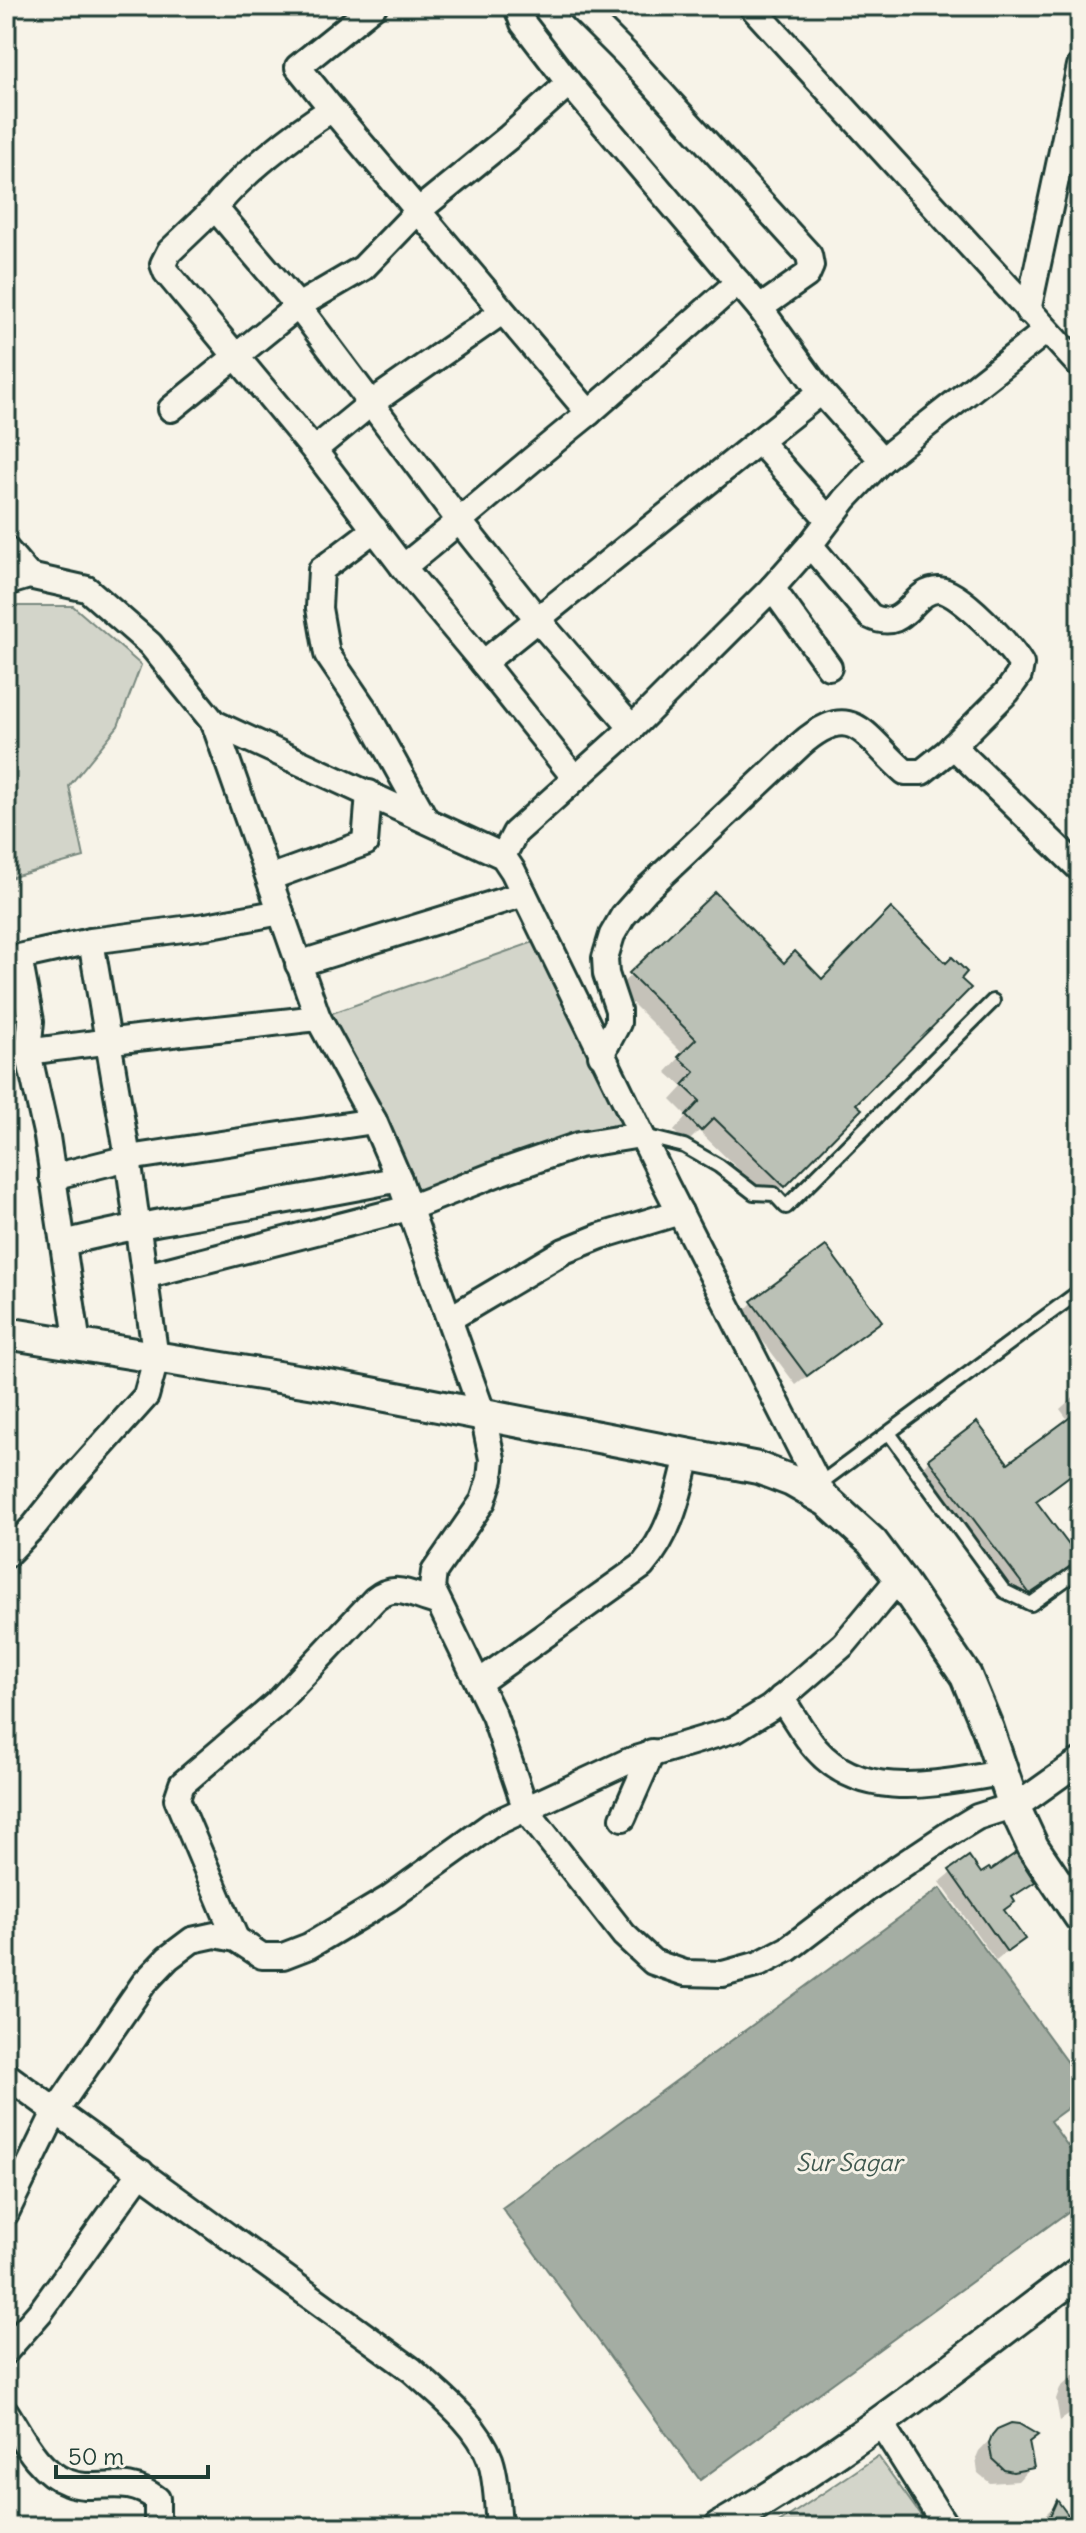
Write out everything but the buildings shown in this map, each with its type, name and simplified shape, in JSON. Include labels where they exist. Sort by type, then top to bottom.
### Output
[{"type":"street","points":[[374,6],[298,67],[589,413]]},
{"type":"street","points":[[520,6],[518,10],[523,23],[569,83],[760,308],[821,392],[882,460]]},
{"type":"street","points":[[578,6],[626,54],[809,255],[811,266],[807,275],[760,308]]},
{"type":"street","points":[[751,6],[1080,366]]},
{"type":"street","points":[[1028,311],[1080,66]]},
{"type":"street","points":[[171,409],[298,306],[363,268],[418,211],[569,83]]},
{"type":"street","points":[[332,109],[227,191],[215,208],[169,252],[163,264],[166,272],[314,450],[403,567],[574,777]]},
{"type":"street","points":[[215,208],[298,306],[460,522],[538,620],[632,728]]},
{"type":"street","points":[[403,567],[589,413],[738,282]]},
{"type":"street","points":[[314,450],[370,404],[502,312]]},
{"type":"street","points":[[503,856],[515,833],[632,728],[772,588],[810,545],[828,519],[882,460],[1046,331]]},
{"type":"street","points":[[483,663],[661,517],[821,392]]},
{"type":"street","points":[[759,441],[828,519]]},
{"type":"street","points":[[375,529],[321,570],[319,608],[327,654],[365,710],[426,820]]},
{"type":"street","points":[[601,1055],[618,1023],[618,1010],[606,974],[605,958],[612,935],[623,916],[646,890],[819,728],[847,722],[864,731],[905,772],[913,774],[934,764],[1007,692],[1019,675],[1021,664],[1014,652],[953,594],[938,590],[928,593],[901,616],[892,621],[880,621],[870,616],[810,545]]},
{"type":"street","points":[[6,549],[17,579],[87,589],[150,644],[214,723],[318,1018],[374,1121],[399,1179],[483,1414],[492,1459],[490,1479],[483,1501],[434,1572],[432,1588],[494,1716],[526,1810],[624,1935],[653,1962],[685,1973],[723,1974],[759,1964],[788,1949],[871,1886],[949,1834],[977,1817],[1014,1806],[1080,1761]]},
{"type":"street","points":[[772,588],[829,667]]},
{"type":"street","points":[[214,723],[503,856],[822,1493],[872,1542],[966,1676],[1014,1806],[1033,1847],[1080,1917]]},
{"type":"street","points":[[953,746],[1080,869]]},
{"type":"street","points":[[269,878],[365,843],[369,793]]},
{"type":"street","points":[[298,964],[524,894]]},
{"type":"street","points":[[78,1345],[47,1137],[28,1052],[31,1021],[12,958],[91,941],[206,926],[281,912]]},
{"type":"street","points":[[6,1555],[146,1396],[156,1359],[128,1158],[91,941]]},
{"type":"street","points":[[28,1052],[318,1018]]},
{"type":"street","points":[[52,1177],[128,1158],[374,1121]]},
{"type":"street","points":[[145,1276],[409,1208],[579,1145],[641,1135]]},
{"type":"street","points":[[64,1243],[137,1224],[329,1194],[399,1179]]},
{"type":"street","points":[[449,1319],[564,1251],[601,1236],[680,1212]]},
{"type":"street","points":[[6,1333],[340,1387],[483,1414],[758,1468],[822,1493]]},
{"type":"street","points":[[478,1683],[642,1566],[656,1550],[673,1516],[688,1455]]},
{"type":"street","points":[[6,2213],[55,2112],[144,1983],[168,1958],[192,1940],[215,1935],[236,1939],[262,1956],[283,1956],[309,1946],[388,1899],[491,1825],[652,1752],[711,1739],[736,1729],[781,1698],[844,1644],[899,1578]]},
{"type":"street","points":[[236,1939],[177,1799],[182,1784],[276,1704],[357,1617],[387,1590],[398,1589],[437,1602]]},
{"type":"street","points":[[781,1698],[816,1750],[833,1764],[858,1777],[888,1785],[916,1786],[1003,1773]]},
{"type":"street","points":[[623,1818],[652,1752]]},
{"type":"street","points":[[6,2075],[412,2370],[478,2436],[490,2459],[499,2527]]},
{"type":"street","points":[[6,2351],[41,2311],[141,2172]]},
{"type":"street","points":[[720,2527],[775,2495],[880,2422],[1080,2272]]},
{"type":"street","points":[[6,2412],[35,2459],[67,2482],[144,2489],[157,2499],[157,2527]]},
{"type":"street","points":[[880,2422],[946,2527]]},
{"type":"lane","points":[[641,1135],[684,1146],[719,1166],[754,1193],[774,1194],[786,1207],[993,1001]]},
{"type":"lane","points":[[822,1493],[889,1433],[1080,1291]]},
{"type":"lane","points":[[889,1433],[1004,1591],[1031,1604],[1080,1569]]},
{"type":"shaded area","points":[[6,606],[73,606],[141,665],[118,726],[69,786],[84,857],[6,879]]},
{"type":"shaded area","points":[[545,938],[641,1135],[409,1208],[318,1018]]},
{"type":"shaded area","points":[[878,2456],[929,2527],[773,2527]]},
{"type":"water","name":"Sur Sagar","points":[[940,1888],[1080,2079],[1080,2099],[1050,2121],[1080,2163],[1080,2203],[700,2480],[502,2208]]}]
